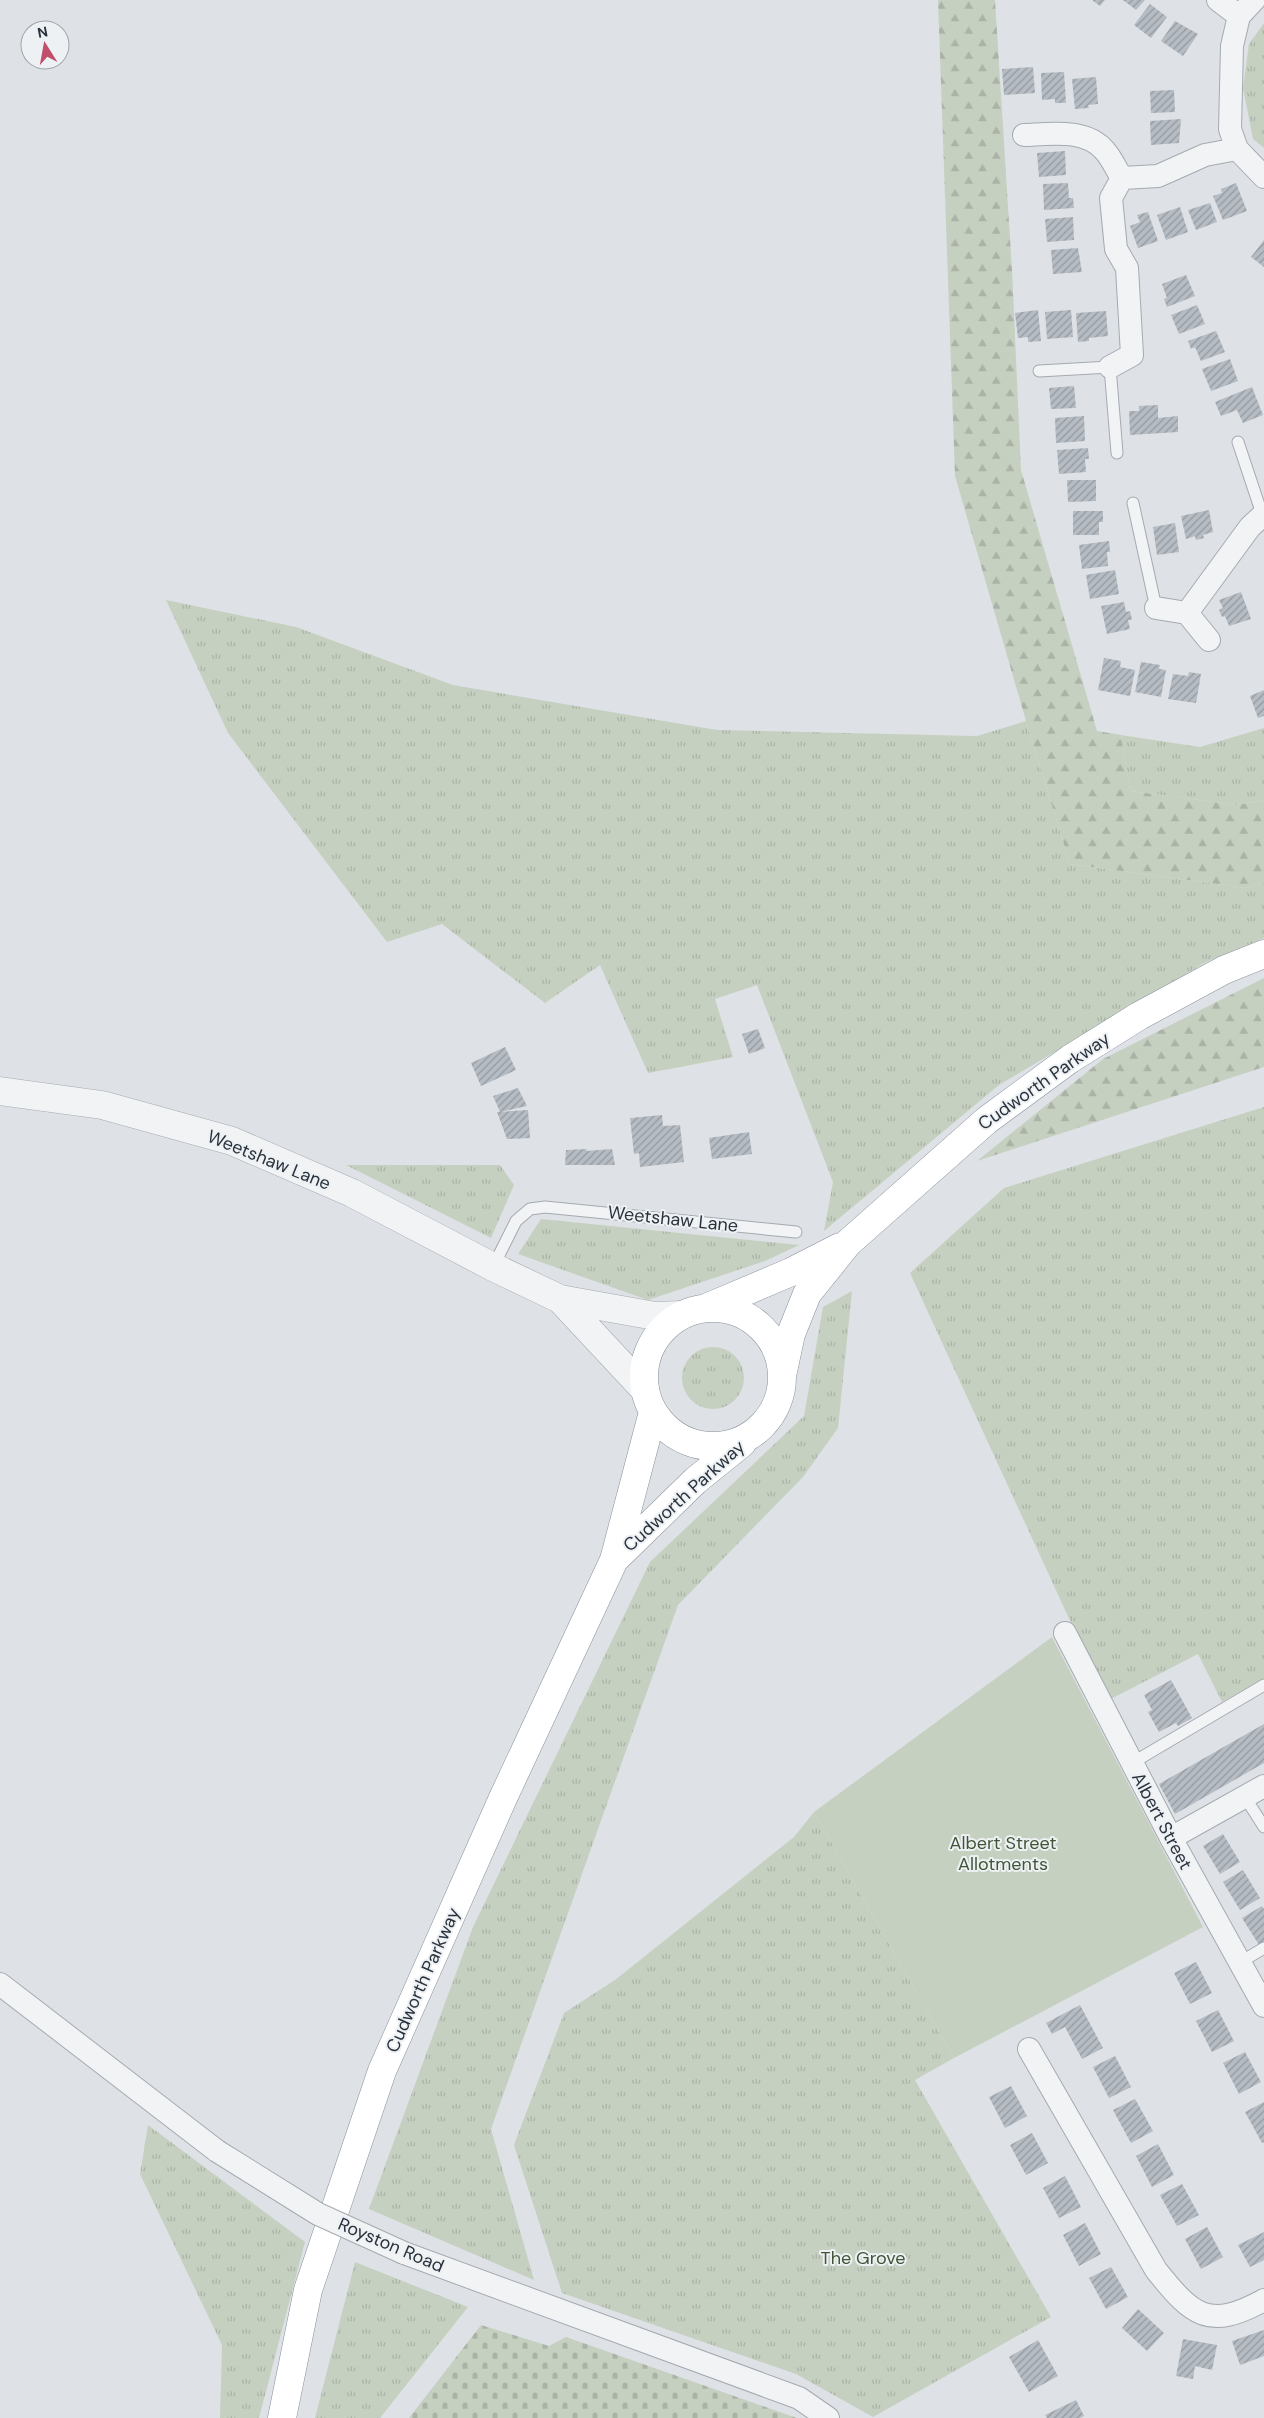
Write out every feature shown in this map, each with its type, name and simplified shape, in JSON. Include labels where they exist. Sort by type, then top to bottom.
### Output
[{"type":"highway","name":"Cudworth Parkway","points":[[614,1560],[695,1481],[756,1432],[772,1416],[781,1394],[783,1371],[791,1334],[807,1294],[848,1243],[987,1120],[1070,1059],[1139,1016],[1224,970],[1264,954]]},
{"type":"highway","name":"Cudworth Parkway","points":[[282,2418],[308,2290],[382,2071],[503,1798],[614,1560],[649,1401],[644,1368],[651,1346],[664,1328],[694,1311],[791,1272],[848,1243]]},
{"type":"highway","name":"Cudworth Parkway","points":[[694,1311],[728,1309],[749,1317],[760,1326],[778,1350],[783,1371]]},
{"type":"highway","name":"Cudworth Parkway","points":[[649,1401],[668,1430],[688,1442],[712,1447],[735,1444],[756,1432]]},
{"type":"street","points":[[1218,0],[1247,8],[1232,46],[1230,129],[1237,149],[1264,177]]},
{"type":"street","points":[[1024,135],[1061,134],[1091,138],[1105,151],[1122,178]]},
{"type":"street","points":[[1122,178],[1158,176],[1205,155],[1237,149]]},
{"type":"street","points":[[1110,366],[1132,354],[1127,268],[1116,249],[1111,198],[1122,178]]},
{"type":"street","points":[[1188,614],[1250,527],[1263,514]]},
{"type":"street","points":[[1156,608],[1188,614],[1209,640]]},
{"type":"street","name":"Weetshaw Lane","points":[[0,1092],[102,1105],[232,1141],[352,1193],[493,1267],[560,1299],[655,1316],[694,1311]]},
{"type":"street","name":"Weetshaw Lane","points":[[560,1299],[649,1401]]},
{"type":"street","name":"Albert Street","points":[[1065,1633],[1171,1838],[1264,2006]]},
{"type":"street","points":[[1171,1838],[1255,1791]]},
{"type":"street","name":"Royston Road","points":[[0,1984],[217,2151],[318,2214],[404,2253],[791,2395],[828,2418]]},
{"type":"street","points":[[1029,2049],[1156,2270],[1178,2297],[1191,2309],[1209,2316],[1232,2315],[1264,2300]]},
{"type":"lane","points":[[1039,371],[1110,366],[1117,453]]},
{"type":"lane","points":[[1238,442],[1263,514]]},
{"type":"lane","points":[[1133,503],[1156,608]]},
{"type":"lane","name":"Weetshaw Lane","points":[[493,1267],[516,1221],[530,1209],[545,1207],[796,1232]]},
{"type":"lane","points":[[1132,1763],[1264,1685]]},
{"type":"lane","points":[[1255,1791],[1264,1827]]},
{"type":"lane","points":[[1239,1963],[1264,1948]]},
{"type":"green space","points":[[938,0],[995,0],[1012,270],[1021,470],[1097,731],[1121,735],[1130,791],[1237,805],[1264,800],[1264,883],[1246,888],[1070,864],[1026,721],[955,476]]},
{"type":"green space","points":[[1264,23],[1264,148],[1253,139],[1243,88],[1249,44]]},
{"type":"green space","points":[[166,600],[296,627],[453,685],[717,730],[977,736],[1026,721],[1070,864],[1246,888],[1264,883],[1264,938],[1206,962],[999,1085],[824,1231],[833,1182],[757,985],[715,999],[733,1057],[648,1073],[600,965],[545,1003],[442,924],[387,942],[228,733]]},
{"type":"green space","points":[[1264,728],[1264,800],[1237,805],[1130,791],[1121,735],[1200,747]]},
{"type":"green space","points":[[1264,978],[1264,1067],[977,1161],[1103,1059]]},
{"type":"green space","points":[[1264,1107],[1264,1678],[1222,1702],[1198,1654],[1107,1701],[910,1273],[1004,1188]]},
{"type":"green space","points":[[346,1165],[500,1165],[514,1185],[491,1238]]},
{"type":"green space","points":[[541,1219],[799,1245],[765,1261],[648,1300],[518,1254]]},
{"type":"green space","points":[[852,1291],[838,1428],[803,1477],[678,1605],[491,2129],[534,2280],[369,2209],[473,1927],[650,1562],[804,1416],[823,1307]]},
{"type":"green space","points":[[707,1347],[719,1347],[735,1356],[742,1366],[744,1378],[742,1390],[735,1400],[719,1409],[707,1409],[696,1404],[687,1395],[682,1384],[682,1372],[687,1361],[696,1352]]},
{"type":"green space","name":"Albert Street Allotments","points":[[1052,1637],[1203,1927],[954,2058],[814,1812]]},
{"type":"green space","name":"The Grove","points":[[814,1812],[954,2058],[915,2080],[1051,2317],[873,2417],[796,2374],[562,2293],[514,2145],[564,2013],[615,1980],[794,1837]]},
{"type":"green space","points":[[148,2125],[305,2242],[259,2418],[220,2418],[222,2345],[140,2174]]},
{"type":"green space","points":[[355,2262],[468,2307],[380,2418],[315,2418]]},
{"type":"green space","points":[[481,2325],[549,2346],[566,2337],[797,2418],[409,2418]]},
{"type":"building","points":[[1092,0],[1105,0],[1100,6]]},
{"type":"building","points":[[1123,0],[1145,0],[1136,10]]},
{"type":"building","points":[[1150,4],[1167,17],[1151,38],[1134,25]]},
{"type":"building","points":[[1175,21],[1198,34],[1183,56],[1161,41]]},
{"type":"building","points":[[1033,67],[1035,93],[1004,95],[1002,69]]},
{"type":"building","points":[[1064,72],[1066,103],[1055,103],[1055,99],[1042,100],[1041,73]]},
{"type":"building","points":[[1096,77],[1098,104],[1088,105],[1089,108],[1075,109],[1072,79]]},
{"type":"building","points":[[1174,90],[1175,112],[1151,113],[1150,91]]},
{"type":"building","points":[[1181,119],[1179,143],[1151,145],[1150,121]]},
{"type":"building","points":[[1065,151],[1066,175],[1039,177],[1037,153]]},
{"type":"building","points":[[1068,183],[1069,198],[1073,198],[1074,208],[1044,210],[1043,184]]},
{"type":"building","points":[[1236,183],[1247,211],[1223,220],[1213,196],[1222,193],[1221,189]]},
{"type":"building","points":[[1210,203],[1217,222],[1196,230],[1188,210]]},
{"type":"building","points":[[1180,207],[1188,232],[1166,240],[1157,215]]},
{"type":"building","points":[[1148,212],[1158,241],[1138,248],[1130,226],[1140,222],[1137,215]]},
{"type":"building","points":[[1073,217],[1074,240],[1047,242],[1045,219]]},
{"type":"building","points":[[1264,240],[1264,267],[1251,257]]},
{"type":"building","points":[[1078,248],[1082,272],[1053,274],[1051,250]]},
{"type":"building","points":[[1186,275],[1195,296],[1167,307],[1164,299],[1167,298],[1162,284]]},
{"type":"building","points":[[1197,305],[1205,324],[1179,334],[1171,315]]},
{"type":"building","points":[[1038,310],[1041,341],[1028,342],[1028,337],[1018,338],[1015,313]]},
{"type":"building","points":[[1071,310],[1073,337],[1047,339],[1045,312]]},
{"type":"building","points":[[1106,311],[1108,336],[1089,338],[1089,341],[1078,342],[1076,313]]},
{"type":"building","points":[[1216,331],[1225,352],[1201,361],[1195,347],[1191,349],[1188,341]]},
{"type":"building","points":[[1230,359],[1238,381],[1211,391],[1202,369]]},
{"type":"building","points":[[1074,386],[1076,408],[1051,409],[1049,388]]},
{"type":"building","points":[[1252,387],[1263,415],[1243,423],[1237,410],[1221,416],[1215,402]]},
{"type":"building","points":[[1158,405],[1158,418],[1178,416],[1178,432],[1130,435],[1129,411],[1139,411],[1139,406]]},
{"type":"building","points":[[1084,416],[1085,441],[1056,443],[1055,418]]},
{"type":"building","points":[[1088,448],[1089,459],[1085,459],[1086,472],[1059,474],[1057,450]]},
{"type":"building","points":[[1067,480],[1096,480],[1096,501],[1068,502]]},
{"type":"building","points":[[1209,510],[1213,532],[1203,535],[1204,538],[1196,540],[1195,536],[1186,539],[1181,516]]},
{"type":"building","points":[[1073,511],[1103,511],[1103,522],[1099,522],[1099,535],[1073,535]]},
{"type":"building","points":[[1175,523],[1179,552],[1157,555],[1153,527]]},
{"type":"building","points":[[1109,541],[1110,552],[1107,552],[1108,566],[1082,569],[1079,545]]},
{"type":"building","points":[[1115,570],[1119,594],[1090,599],[1086,575]]},
{"type":"building","points":[[1241,592],[1251,619],[1229,626],[1225,616],[1222,617],[1219,610],[1223,608],[1219,600]]},
{"type":"building","points":[[1124,602],[1126,612],[1130,611],[1132,620],[1128,620],[1130,629],[1107,634],[1101,606]]},
{"type":"building","points":[[1104,658],[1121,661],[1120,667],[1135,670],[1130,696],[1098,690]]},
{"type":"building","points":[[1141,662],[1160,665],[1159,669],[1166,670],[1161,697],[1135,692]]},
{"type":"building","points":[[1189,672],[1201,674],[1196,703],[1168,699],[1173,674],[1188,676]]},
{"type":"building","points":[[1264,690],[1264,716],[1258,718],[1250,696]]},
{"type":"building","points":[[758,1029],[765,1048],[749,1054],[742,1034]]},
{"type":"building","points":[[505,1047],[516,1070],[481,1086],[471,1063]]},
{"type":"building","points":[[518,1088],[527,1106],[500,1112],[493,1096]]},
{"type":"building","points":[[528,1110],[530,1138],[507,1139],[497,1112]]},
{"type":"building","points":[[662,1115],[663,1126],[680,1125],[684,1162],[640,1167],[639,1153],[634,1154],[630,1118]]},
{"type":"building","points":[[749,1132],[752,1154],[712,1159],[709,1138]]},
{"type":"building","points":[[587,1149],[586,1151],[612,1149],[615,1165],[565,1165],[566,1150]]},
{"type":"building","points":[[1171,1680],[1192,1718],[1178,1726],[1176,1723],[1159,1732],[1148,1712],[1152,1710],[1144,1695]]},
{"type":"building","points":[[1264,1724],[1264,1763],[1175,1814],[1159,1784]]},
{"type":"building","points":[[1223,1834],[1240,1862],[1220,1874],[1203,1846]]},
{"type":"building","points":[[1243,1870],[1260,1898],[1240,1910],[1223,1882]]},
{"type":"building","points":[[1262,1906],[1264,1909],[1264,1942],[1259,1945],[1242,1918]]},
{"type":"building","points":[[1196,1962],[1212,1993],[1190,2004],[1174,1973]]},
{"type":"building","points":[[1080,2005],[1103,2048],[1082,2059],[1065,2027],[1052,2034],[1046,2023]]},
{"type":"building","points":[[1218,2010],[1234,2041],[1212,2052],[1196,2021]]},
{"type":"building","points":[[1245,2052],[1261,2082],[1239,2094],[1223,2063]]},
{"type":"building","points":[[1115,2056],[1131,2087],[1109,2098],[1093,2067]]},
{"type":"building","points":[[1011,2086],[1027,2116],[1005,2128],[989,2097]]},
{"type":"building","points":[[1135,2099],[1153,2131],[1131,2143],[1113,2110]]},
{"type":"building","points":[[1264,2102],[1264,2142],[1262,2143],[1245,2112]]},
{"type":"building","points":[[1032,2133],[1048,2163],[1026,2175],[1010,2145]]},
{"type":"building","points":[[1158,2144],[1174,2175],[1152,2187],[1136,2156]]},
{"type":"building","points":[[1065,2176],[1081,2207],[1059,2218],[1043,2188]]},
{"type":"building","points":[[1182,2184],[1199,2215],[1177,2226],[1160,2195]]},
{"type":"building","points":[[1085,2223],[1101,2254],[1079,2266],[1063,2235]]},
{"type":"building","points":[[1207,2227],[1223,2257],[1201,2269],[1185,2239]]},
{"type":"building","points":[[1264,2232],[1264,2260],[1250,2267],[1238,2245]]},
{"type":"building","points":[[1111,2267],[1128,2297],[1106,2309],[1089,2278]]},
{"type":"building","points":[[1138,2309],[1164,2333],[1147,2351],[1122,2328]]},
{"type":"building","points":[[1264,2330],[1264,2356],[1240,2365],[1232,2341]]},
{"type":"building","points":[[1183,2339],[1217,2345],[1212,2370],[1195,2366],[1193,2379],[1176,2376]]},
{"type":"building","points":[[1038,2340],[1058,2376],[1029,2392],[1009,2357]]},
{"type":"building","points":[[1076,2400],[1084,2416],[1080,2418],[1047,2418],[1045,2415]]}]
